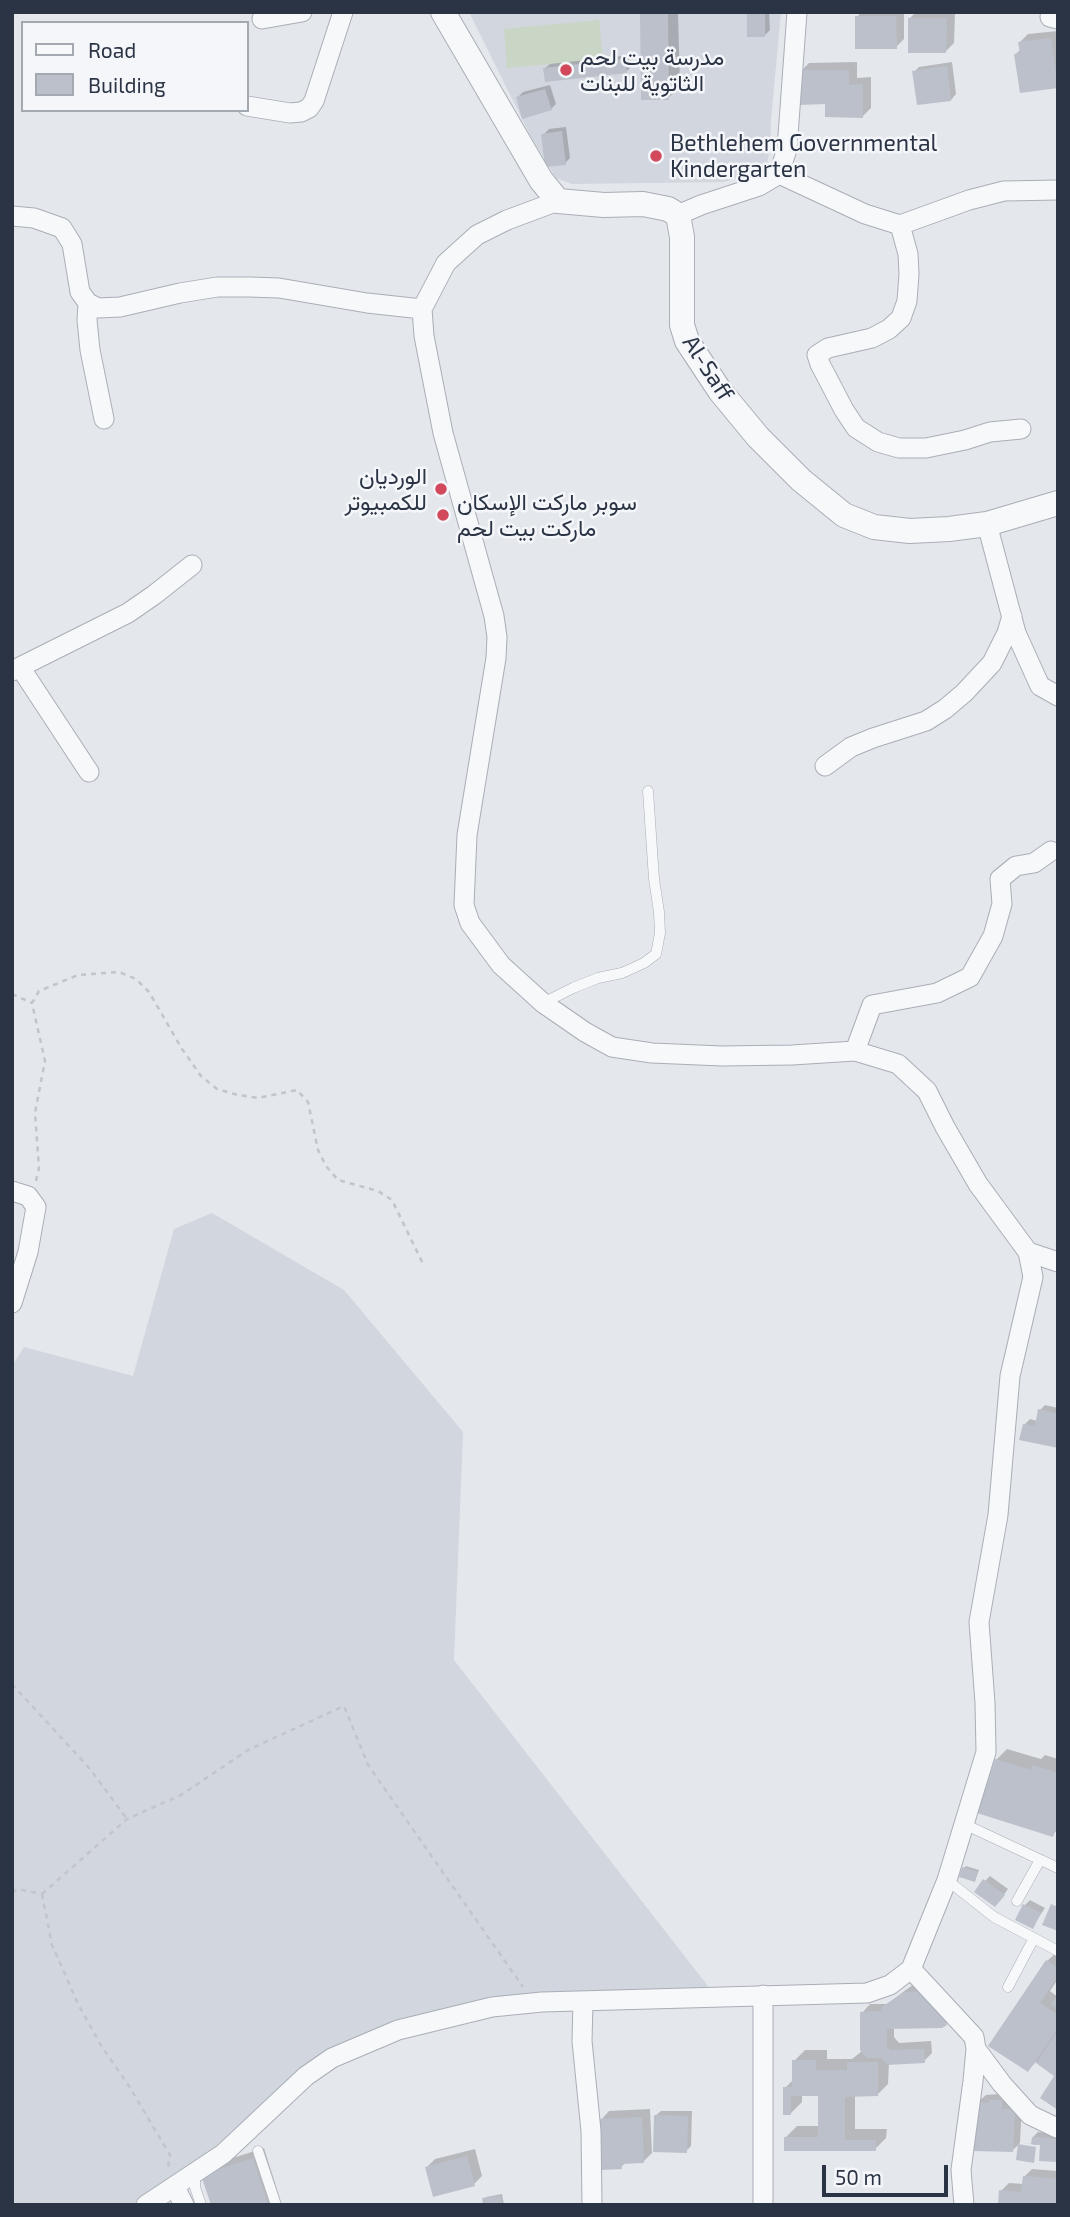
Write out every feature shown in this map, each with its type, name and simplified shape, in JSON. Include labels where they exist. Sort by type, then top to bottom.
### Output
[{"type":"street","points":[[262,19],[302,12]]},
{"type":"street","points":[[248,106],[290,113],[309,108],[314,101],[343,12]]},
{"type":"street","points":[[443,12],[541,180],[558,201]]},
{"type":"street","points":[[167,2198],[223,2154],[306,2076],[332,2058],[398,2030],[428,2021],[492,2007],[542,2002],[867,1993],[890,1985],[911,1969],[918,1957],[947,1880],[986,1752],[979,1622],[998,1515],[1010,1376],[1033,1277],[1028,1252],[978,1184],[927,1091],[898,1064],[855,1051],[722,1056],[652,1053],[612,1047],[543,1003],[501,965],[470,923],[464,905],[467,835],[496,658],[497,636],[494,616],[443,433],[424,336],[422,309],[446,263],[477,235],[507,220],[558,201],[604,205],[643,204],[668,209],[678,215],[759,186],[779,174],[787,149],[797,12]]},
{"type":"street","points":[[779,174],[865,214],[900,225],[969,200],[1004,191],[1058,190]]},
{"type":"street","name":"Al-Saff","points":[[678,215],[682,237],[682,325],[687,341],[720,391],[758,437],[801,480],[844,515],[874,527],[910,531],[949,529],[987,524],[1058,503]]},
{"type":"street","points":[[12,216],[34,218],[62,228],[72,244],[80,292],[88,303],[98,308],[120,307],[217,287],[259,287],[422,309]]},
{"type":"street","points":[[900,225],[908,254],[909,274],[907,300],[901,318],[889,329],[872,338],[828,348],[817,355],[844,410],[856,428],[878,442],[899,448],[926,448],[990,432],[1021,429]]},
{"type":"street","points":[[88,303],[90,350],[104,419]]},
{"type":"street","points":[[987,524],[1016,633],[1040,685],[1058,696]]},
{"type":"street","points":[[89,772],[16,669],[128,612],[154,596],[192,565]]},
{"type":"street","points":[[825,766],[851,747],[926,721],[946,709],[992,663],[1012,617]]},
{"type":"street","points":[[855,1051],[872,1005],[937,993],[970,977],[993,936],[1002,904],[1000,879],[1016,866],[1034,863],[1051,851]]},
{"type":"street","points":[[12,1303],[28,1252],[36,1207],[20,1194]]},
{"type":"street","points":[[1028,1252],[1058,1263]]},
{"type":"street","points":[[1033,1277],[1058,1263]]},
{"type":"street","points":[[911,1969],[974,2036],[975,2049],[961,2169],[964,2205]]},
{"type":"street","points":[[763,1995],[763,2205]]},
{"type":"street","points":[[583,2002],[582,2041],[591,2131],[592,2205]]},
{"type":"street","points":[[975,2049],[1030,2115],[1057,2128]]},
{"type":"lane","points":[[543,1003],[598,978],[622,973],[656,954],[660,933],[648,791]]},
{"type":"lane","points":[[964,1825],[1058,1868]]},
{"type":"lane","points":[[1017,1901],[1040,1860]]},
{"type":"lane","points":[[947,1880],[994,1917],[1058,1951]]},
{"type":"lane","points":[[1008,1987],[1034,1938]]},
{"type":"lane","points":[[258,2151],[276,2205]]},
{"type":"lane","points":[[195,2174],[195,2187],[201,2205]]},
{"type":"path","points":[[20,1194],[39,1168],[35,1113],[45,1061],[32,1003],[39,991],[78,975],[119,972],[135,979],[149,992],[182,1049],[201,1076],[217,1089],[238,1096],[258,1098],[297,1090],[309,1102],[318,1150],[326,1166],[338,1180],[378,1191],[392,1200],[424,1266]]},
{"type":"path","points":[[12,994],[32,1003]]},
{"type":"path","points":[[12,1684],[90,1769],[127,1819]]},
{"type":"path","points":[[42,1894],[127,1819],[181,1795],[248,1750],[344,1706],[368,1765],[529,1995],[542,2002]]},
{"type":"path","points":[[12,1892],[18,1889],[42,1894]]},
{"type":"path","points":[[42,1894],[52,1945],[78,2004],[170,2155],[167,2198]]},
{"type":"shaded area","points":[[469,12],[781,12],[767,163],[750,174],[724,182],[572,184],[556,178],[530,135]]},
{"type":"shaded area","points":[[212,1213],[344,1290],[463,1432],[454,1660],[711,1990],[492,2002],[294,2075],[162,2195],[128,2205],[12,2205],[12,1366],[24,1347],[133,1376],[174,1229]]},
{"type":"green space","points":[[599,20],[603,59],[507,68],[504,29]]},
{"type":"building","points":[[640,12],[668,12],[669,100],[641,100]]},
{"type":"building","points":[[747,12],[765,12],[765,37],[747,37]]},
{"type":"building","points":[[855,16],[896,16],[897,49],[855,49]]},
{"type":"building","points":[[908,18],[947,18],[946,53],[908,53]]},
{"type":"building","points":[[1051,38],[1058,88],[1020,93],[1014,54],[1020,53],[1018,42]]},
{"type":"building","points":[[625,59],[627,73],[545,82],[543,68]]},
{"type":"building","points":[[947,66],[951,101],[917,105],[912,71]]},
{"type":"building","points":[[799,70],[849,70],[849,85],[863,84],[863,118],[825,117],[825,104],[799,105]]},
{"type":"building","points":[[545,89],[552,110],[522,119],[516,97]]},
{"type":"building","points":[[562,131],[566,165],[545,167],[541,134]]},
{"type":"building","points":[[1038,1409],[1058,1414],[1058,1448],[1019,1440],[1023,1424],[1035,1426]]},
{"type":"building","points":[[995,1759],[1031,1770],[1032,1765],[1058,1773],[1058,1822],[1053,1837],[977,1813]]},
{"type":"building","points":[[962,1867],[978,1872],[975,1882],[959,1877]]},
{"type":"building","points":[[983,1879],[1005,1895],[995,1907],[974,1892]]},
{"type":"building","points":[[1023,1904],[1041,1913],[1033,1929],[1015,1920]]},
{"type":"building","points":[[1051,1904],[1058,1907],[1058,1931],[1042,1925]]},
{"type":"building","points":[[1046,1960],[1058,1968],[1058,1976],[1040,2003],[1058,2015],[1058,2028],[1028,2072],[988,2046]]},
{"type":"building","points":[[922,1991],[947,2025],[942,2028],[887,2029],[887,2046],[890,2050],[924,2049],[925,2063],[887,2065],[882,2058],[867,2058],[860,2050],[860,2012],[882,2011],[882,2007],[904,1992]]},
{"type":"building","points":[[1058,1994],[1058,2009],[1051,2004]]},
{"type":"building","points":[[1058,2031],[1058,2110],[1040,2098],[1054,2076],[1036,2063]]},
{"type":"building","points":[[792,2060],[816,2060],[816,2070],[847,2070],[847,2062],[878,2062],[878,2096],[845,2097],[845,2140],[876,2140],[876,2151],[784,2151],[784,2137],[818,2137],[818,2096],[791,2096],[791,2115],[783,2115],[783,2087],[792,2087]]},
{"type":"building","points":[[989,2100],[1002,2100],[1002,2109],[1015,2109],[1013,2152],[973,2151],[976,2102],[989,2103]]},
{"type":"building","points":[[654,2115],[688,2116],[687,2153],[653,2152]]},
{"type":"building","points":[[642,2117],[644,2163],[621,2164],[622,2169],[601,2170],[599,2119]]},
{"type":"building","points":[[1032,2137],[1058,2139],[1058,2162],[1039,2161],[1040,2145],[1031,2144]]},
{"type":"building","points":[[1018,2144],[1036,2147],[1034,2163],[1016,2160]]},
{"type":"building","points":[[467,2156],[475,2186],[433,2197],[425,2167]]},
{"type":"building","points":[[253,2158],[268,2205],[211,2205],[201,2175]]},
{"type":"building","points":[[1023,2176],[1058,2179],[1058,2205],[998,2205],[999,2190],[1021,2192]]},
{"type":"building","points":[[501,2196],[502,2205],[483,2205],[482,2198]]},
{"type":"place","name":"مدرسة بيت لحم الثاتوية للبنات","points":[[566,70]]},
{"type":"place","name":"Bethlehem Governmental Kindergarten","points":[[656,156]]},
{"type":"place","name":"الورديان للكمبيوتر","points":[[441,489]]},
{"type":"place","name":"سوبر ماركت الإسكان ماركت بيت لحم","points":[[443,515]]}]
